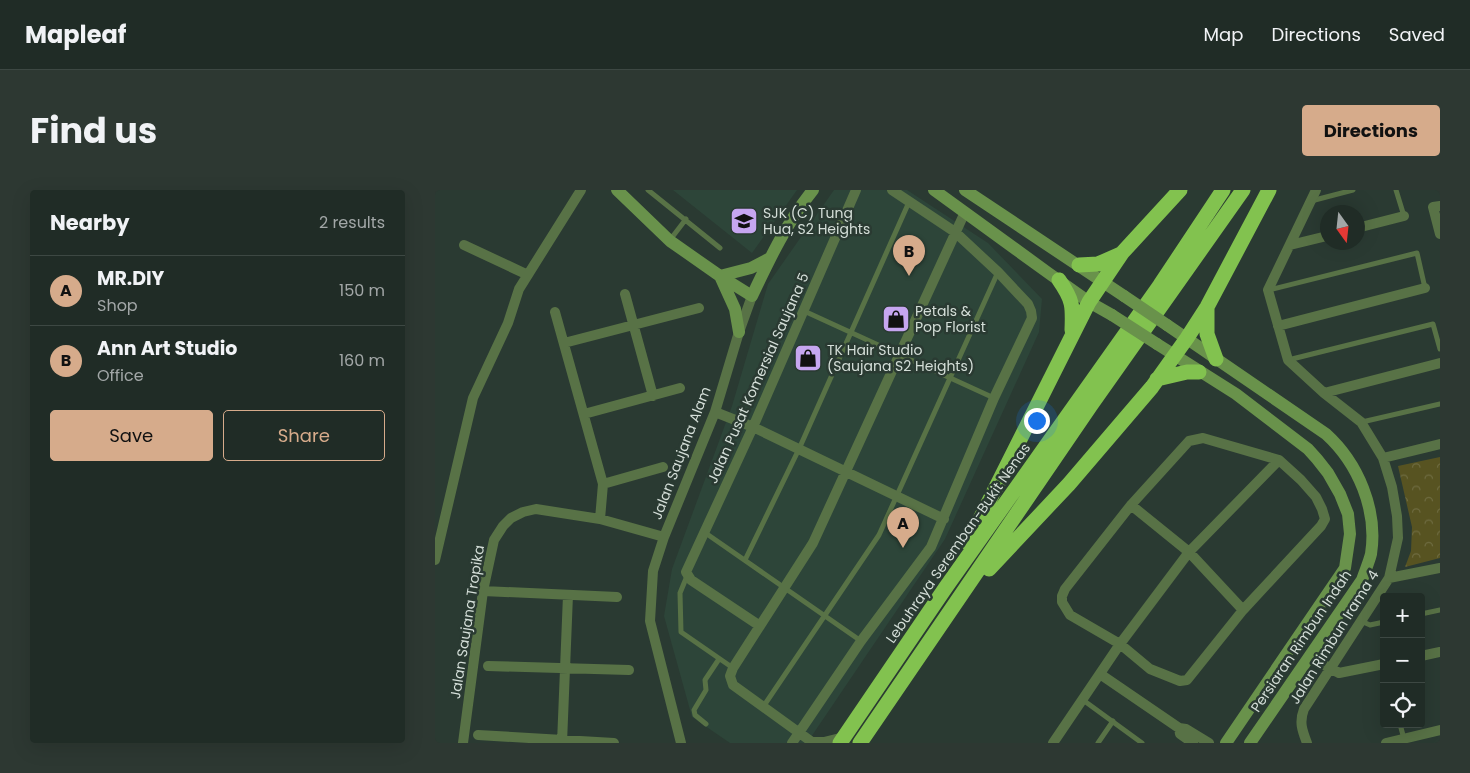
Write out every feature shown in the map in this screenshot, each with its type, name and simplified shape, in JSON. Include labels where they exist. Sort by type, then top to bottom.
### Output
[{"type":"highway","points":[[946,587],[1089,302],[1122,253],[1180,190]]},
{"type":"highway","name":"Lebuhraya Seremban-Bukit Nenas","points":[[842,740],[946,587],[1160,285],[1223,190]]},
{"type":"highway","points":[[861,743],[1091,405],[1243,190]]},
{"type":"highway","points":[[956,604],[1069,484],[1157,379],[1207,307],[1269,190]]},
{"type":"highway","points":[[1079,266],[1099,264],[1113,259],[1122,253]]},
{"type":"highway","points":[[1059,280],[1070,296],[1073,311],[1072,334]]},
{"type":"highway","points":[[1207,307],[1207,334],[1216,358]]},
{"type":"highway","points":[[1157,379],[1187,372],[1199,372]]},
{"type":"street","points":[[435,560],[473,398],[508,323],[519,289],[581,190]]},
{"type":"street","points":[[617,190],[670,241],[752,296]]},
{"type":"street","name":"Jalan Saujana Alam","points":[[681,743],[651,620],[653,571],[664,537],[715,412],[752,296],[770,258],[797,210],[813,190]]},
{"type":"street","name":"Jalan Pusat Komersial Saujana 5","points":[[687,576],[686,572],[753,427],[856,190]]},
{"type":"street","points":[[792,743],[861,641],[931,546],[994,398],[1032,318],[1028,304],[998,272],[955,232],[892,190]]},
{"type":"street","name":"Persiaran Rimbun Indah","points":[[934,190],[1089,302],[1236,394],[1308,449],[1328,473],[1340,494],[1348,514],[1350,534],[1345,568],[1226,743]]},
{"type":"street","name":"Persiaran Rimbun Indah","points":[[965,190],[1187,338],[1326,434],[1337,445],[1353,468],[1365,494],[1371,518],[1373,538],[1370,556],[1362,580],[1250,743]]},
{"type":"street","points":[[1316,190],[1268,290],[1288,360],[1324,393],[1361,422],[1383,458],[1440,444]]},
{"type":"street","points":[[1437,206],[1440,234]]},
{"type":"street","points":[[842,740],[812,742],[733,685],[730,676],[733,668],[813,543],[965,212]]},
{"type":"street","points":[[1365,226],[1404,216]]},
{"type":"street","points":[[1290,245],[1320,238]]},
{"type":"street","points":[[464,244],[528,275]]},
{"type":"street","points":[[720,276],[751,268],[770,258]]},
{"type":"street","points":[[720,276],[735,309],[739,332]]},
{"type":"street","points":[[1278,326],[1425,288]]},
{"type":"street","points":[[625,294],[653,396]]},
{"type":"street","points":[[564,343],[699,308]]},
{"type":"street","points":[[555,312],[603,484],[600,519]]},
{"type":"street","points":[[1324,393],[1440,363]]},
{"type":"street","points":[[584,414],[680,388]]},
{"type":"street","points":[[715,412],[753,427],[943,519]]},
{"type":"street","points":[[1203,438],[1279,460],[1316,497],[1325,519],[1321,526],[1243,610],[1187,680],[1180,681],[1150,670],[1120,644],[1069,616],[1063,607],[1061,596],[1065,589],[1131,505],[1189,441],[1203,438]]},
{"type":"street","name":"Jalan Rimbun Irama 4","points":[[1307,743],[1301,728],[1300,719],[1304,709],[1326,667],[1389,578],[1398,538],[1392,487],[1383,458]]},
{"type":"street","points":[[1053,743],[1120,644],[1189,552],[1279,460]]},
{"type":"street","points":[[603,484],[663,467]]},
{"type":"street","points":[[1131,505],[1189,552],[1243,610]]},
{"type":"street","name":"Jalan Saujana Tropika","points":[[463,743],[483,591],[494,540],[503,526],[511,518],[523,512],[536,509],[600,519],[664,537]]},
{"type":"street","points":[[1389,578],[1440,568]]},
{"type":"street","points":[[687,576],[760,626]]},
{"type":"street","points":[[483,591],[617,596]]},
{"type":"street","points":[[562,741],[568,595]]},
{"type":"street","points":[[1425,655],[1440,652]]},
{"type":"street","points":[[1309,657],[1339,673],[1380,666]]},
{"type":"street","points":[[488,666],[629,670]]},
{"type":"street","points":[[1100,674],[1179,728],[1186,729],[1209,743]]},
{"type":"street","points":[[1179,728],[1180,734],[1193,743]]},
{"type":"street","points":[[1386,743],[1405,741],[1440,730]]},
{"type":"street","points":[[478,735],[614,743]]},
{"type":"lane","points":[[648,190],[720,248]]},
{"type":"lane","points":[[1311,201],[1353,190]]},
{"type":"lane","points":[[1396,190],[1404,216]]},
{"type":"lane","points":[[745,560],[799,449],[909,202]]},
{"type":"lane","points":[[670,241],[686,219]]},
{"type":"lane","points":[[1268,290],[1417,253],[1425,288]]},
{"type":"lane","points":[[763,707],[879,535],[998,272]]},
{"type":"lane","points":[[804,311],[994,398]]},
{"type":"lane","points":[[1288,360],[1433,324],[1440,350]]},
{"type":"lane","points":[[1361,422],[1440,404]]},
{"type":"lane","points":[[704,532],[861,641]]},
{"type":"lane","points":[[687,576],[680,593],[680,630],[733,668]]},
{"type":"lane","points":[[1425,613],[1440,610]]},
{"type":"lane","points":[[1361,620],[1370,625],[1380,623]]},
{"type":"lane","points":[[706,724],[695,715],[694,710],[707,690],[705,680],[719,659]]},
{"type":"lane","points":[[1083,700],[1142,743]]},
{"type":"lane","points":[[1098,743],[1113,722]]},
{"type":"lane","points":[[1401,728],[1405,741]]},
{"type":"shaded area","name":"SJK (C) Tung Hua, S2 Heights","points":[[673,190],[797,190],[752,253]]},
{"type":"shaded area","points":[[834,190],[907,190],[988,243],[1042,299],[1039,332],[945,539],[807,743],[730,743],[692,717],[664,616],[672,569],[732,406],[768,284]]},
{"type":"green space","points":[[1440,457],[1440,558],[1405,567],[1411,551],[1412,527],[1398,466]]},
{"type":"place","name":"SJK (C) Tung Hua, S2 Heights","points":[[744,221]]},
{"type":"place","name":"Ann Art Studio","points":[[909,276]]},
{"type":"place","name":"Petals & Pop Florist","points":[[896,319]]},
{"type":"place","name":"TK Hair Studio (Saujana S2 Heights)","points":[[808,358]]},
{"type":"place","name":"MR.DIY","points":[[903,548]]}]
